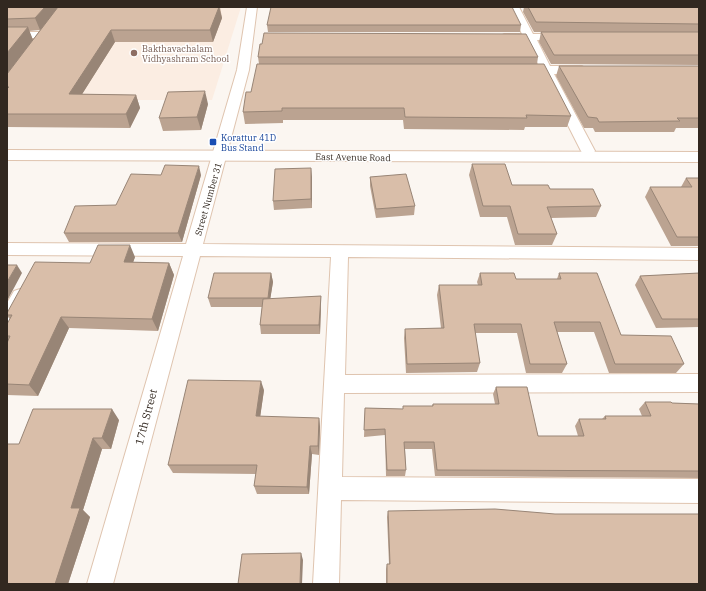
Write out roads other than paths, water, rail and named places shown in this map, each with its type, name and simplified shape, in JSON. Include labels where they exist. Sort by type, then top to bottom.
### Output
[{"type":"main road","name":"East Avenue Road","points":[[7,148],[220,152],[382,158],[699,158]]},
{"type":"main road","name":"East Avenue Road","points":[[7,155],[699,149]]},
{"type":"street","name":"Street Number 31","points":[[192,250],[220,152],[247,70],[253,36],[252,7]]},
{"type":"street","points":[[514,7],[528,37],[588,150]]},
{"type":"street","points":[[36,47],[53,24]]},
{"type":"street","points":[[7,35],[44,35]]},
{"type":"street","points":[[496,37],[575,37]]},
{"type":"street","points":[[514,70],[592,70]]},
{"type":"street","points":[[7,249],[42,256],[192,250],[699,254]]},
{"type":"street","name":"17th Street","points":[[100,584],[192,250]]},
{"type":"street","points":[[326,584],[340,252]]},
{"type":"street","points":[[7,321],[28,282]]},
{"type":"street","points":[[334,384],[699,383]]},
{"type":"street","points":[[330,488],[699,491]]},
{"type":"place","name":"Bakthavachalam Vidhyashram School","points":[[134,53]]},
{"type":"place","name":"Korattur 41D Bus Stand","points":[[213,142]]}]
